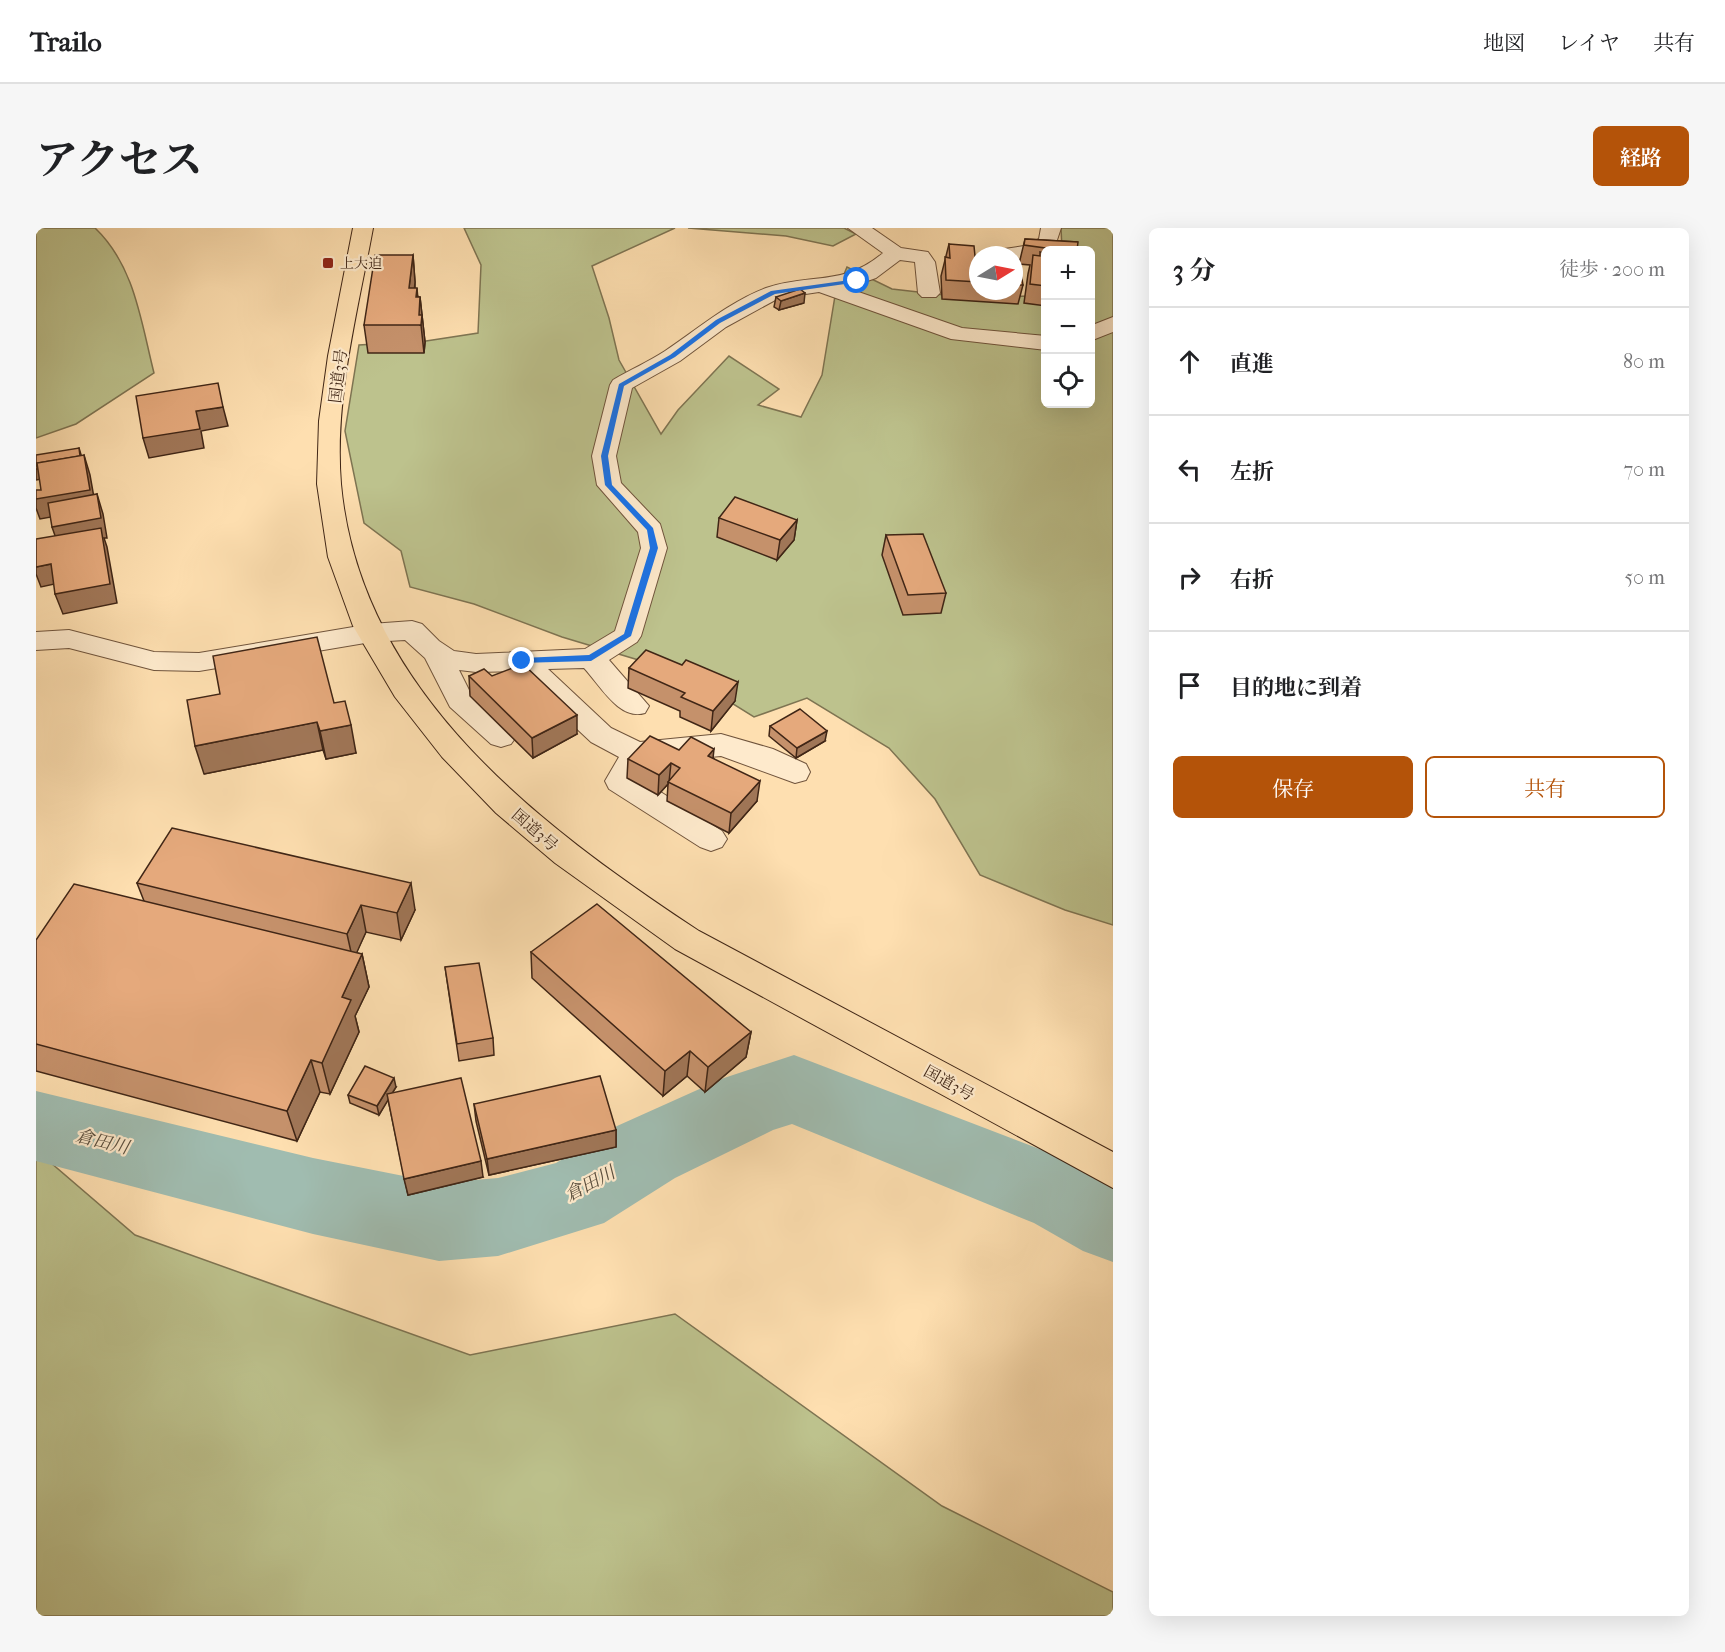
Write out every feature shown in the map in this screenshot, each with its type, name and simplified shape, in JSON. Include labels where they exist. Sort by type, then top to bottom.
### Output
[{"type":"highway","name":"国道3号","points":[[363,228],[341,349],[329,482],[335,539],[348,585],[371,633],[392,669],[437,731],[486,787],[552,845],[637,909],[687,940],[1113,1171]]},
{"type":"street","points":[[858,228],[896,253],[944,256]]},
{"type":"street","points":[[1023,252],[1048,242],[1051,228]]},
{"type":"street","points":[[36,641],[69,639],[154,661],[199,662],[371,633],[412,630],[447,659],[476,663],[591,658],[627,636],[654,548],[651,530],[609,485],[604,456],[621,385],[672,356],[718,322],[773,293],[857,281],[872,274],[896,253]]},
{"type":"street","points":[[921,256],[925,262],[930,293]]},
{"type":"street","points":[[820,285],[959,334],[1041,342]]},
{"type":"street","points":[[1095,333],[1113,324]]},
{"type":"street","points":[[436,652],[460,700],[501,738]]},
{"type":"street","points":[[591,658],[635,706]]},
{"type":"street","points":[[522,661],[601,735],[636,753],[720,745],[762,758],[795,772]]},
{"type":"street","points":[[636,753],[620,781],[711,839]]},
{"type":"green space","points":[[36,228],[95,228],[108,243],[128,277],[135,296],[154,373],[76,424],[36,438]]},
{"type":"green space","points":[[464,228],[675,228],[592,266],[609,318],[619,360],[661,434],[678,410],[729,356],[779,389],[758,405],[801,417],[822,375],[835,296],[847,267],[892,289],[969,297],[969,300],[1023,300],[1023,296],[1041,296],[1041,408],[1095,408],[1095,246],[1062,246],[1061,228],[1113,228],[1113,925],[1065,910],[980,875],[935,799],[889,748],[807,698],[754,717],[685,674],[562,637],[474,604],[410,587],[401,551],[364,523],[345,431],[359,345],[426,341],[478,333],[481,265]]},
{"type":"green space","points":[[688,228],[844,228],[856,234],[833,246],[786,236]]},
{"type":"green space","points":[[36,1150],[135,1235],[470,1355],[675,1314],[942,1506],[1113,1592],[1113,1616],[36,1616]]},
{"type":"building","points":[[1025,239],[1078,242],[1078,246],[1041,247],[1024,245]]},
{"type":"building","points":[[949,244],[974,246],[969,246],[969,281],[946,280],[945,257],[950,258]]},
{"type":"building","points":[[1040,252],[1041,285],[1030,284],[1033,255],[1040,256]]},
{"type":"building","points":[[375,255],[413,255],[409,288],[417,288],[416,297],[420,297],[421,325],[364,325]]},
{"type":"building","points":[[800,289],[805,293],[781,301],[776,297]]},
{"type":"building","points":[[218,383],[223,407],[196,411],[200,429],[143,438],[136,396]]},
{"type":"building","points":[[79,448],[80,456],[37,463],[38,469],[36,469],[36,455]]},
{"type":"building","points":[[84,455],[90,490],[36,499],[36,490],[41,490],[37,463]]},
{"type":"building","points":[[97,494],[101,518],[52,527],[48,503]]},
{"type":"building","points":[[735,497],[797,520],[780,540],[719,518]]},
{"type":"building","points":[[101,528],[110,584],[55,594],[51,564],[36,567],[36,539]]},
{"type":"building","points":[[923,534],[946,593],[908,595],[886,535]]},
{"type":"building","points":[[317,637],[334,703],[345,701],[351,725],[320,731],[317,722],[195,746],[187,700],[220,694],[213,656]]},
{"type":"building","points":[[646,650],[682,665],[686,660],[738,682],[713,711],[681,697],[685,693],[629,668]]},
{"type":"building","points":[[523,664],[577,715],[532,738],[469,676],[484,669],[492,676]]},
{"type":"building","points":[[800,709],[827,731],[797,748],[770,726]]},
{"type":"building","points":[[650,736],[679,750],[691,737],[714,749],[708,756],[760,781],[731,813],[668,782],[680,768],[671,763],[659,775],[628,759]]},
{"type":"building","points":[[172,828],[411,883],[397,913],[361,905],[347,934],[137,883]]},
{"type":"building","points":[[74,884],[362,954],[342,997],[351,1000],[322,1063],[311,1060],[287,1111],[36,1044],[36,940]]},
{"type":"building","points":[[597,904],[751,1032],[708,1067],[690,1051],[665,1071],[531,952]]},
{"type":"building","points":[[479,963],[493,1038],[457,1044],[445,967]]},
{"type":"building","points":[[365,1066],[394,1078],[377,1106],[348,1095]]},
{"type":"building","points":[[600,1076],[616,1130],[487,1159],[474,1104]]},
{"type":"building","points":[[461,1078],[481,1161],[404,1179],[387,1094]]},
{"type":"waterway","name":"倉田川","points":[[36,1126],[313,1196],[439,1222],[498,1217],[575,1196],[646,1152],[752,1102],[794,1089],[1063,1196],[1113,1223]]},
{"type":"place","name":"上大迫","points":[[328,263]]},
{"type":"route","points":[[522,661],[591,658],[627,636],[654,548],[651,530],[609,485],[604,456],[621,385],[672,356],[718,322],[773,293],[857,281]]}]
